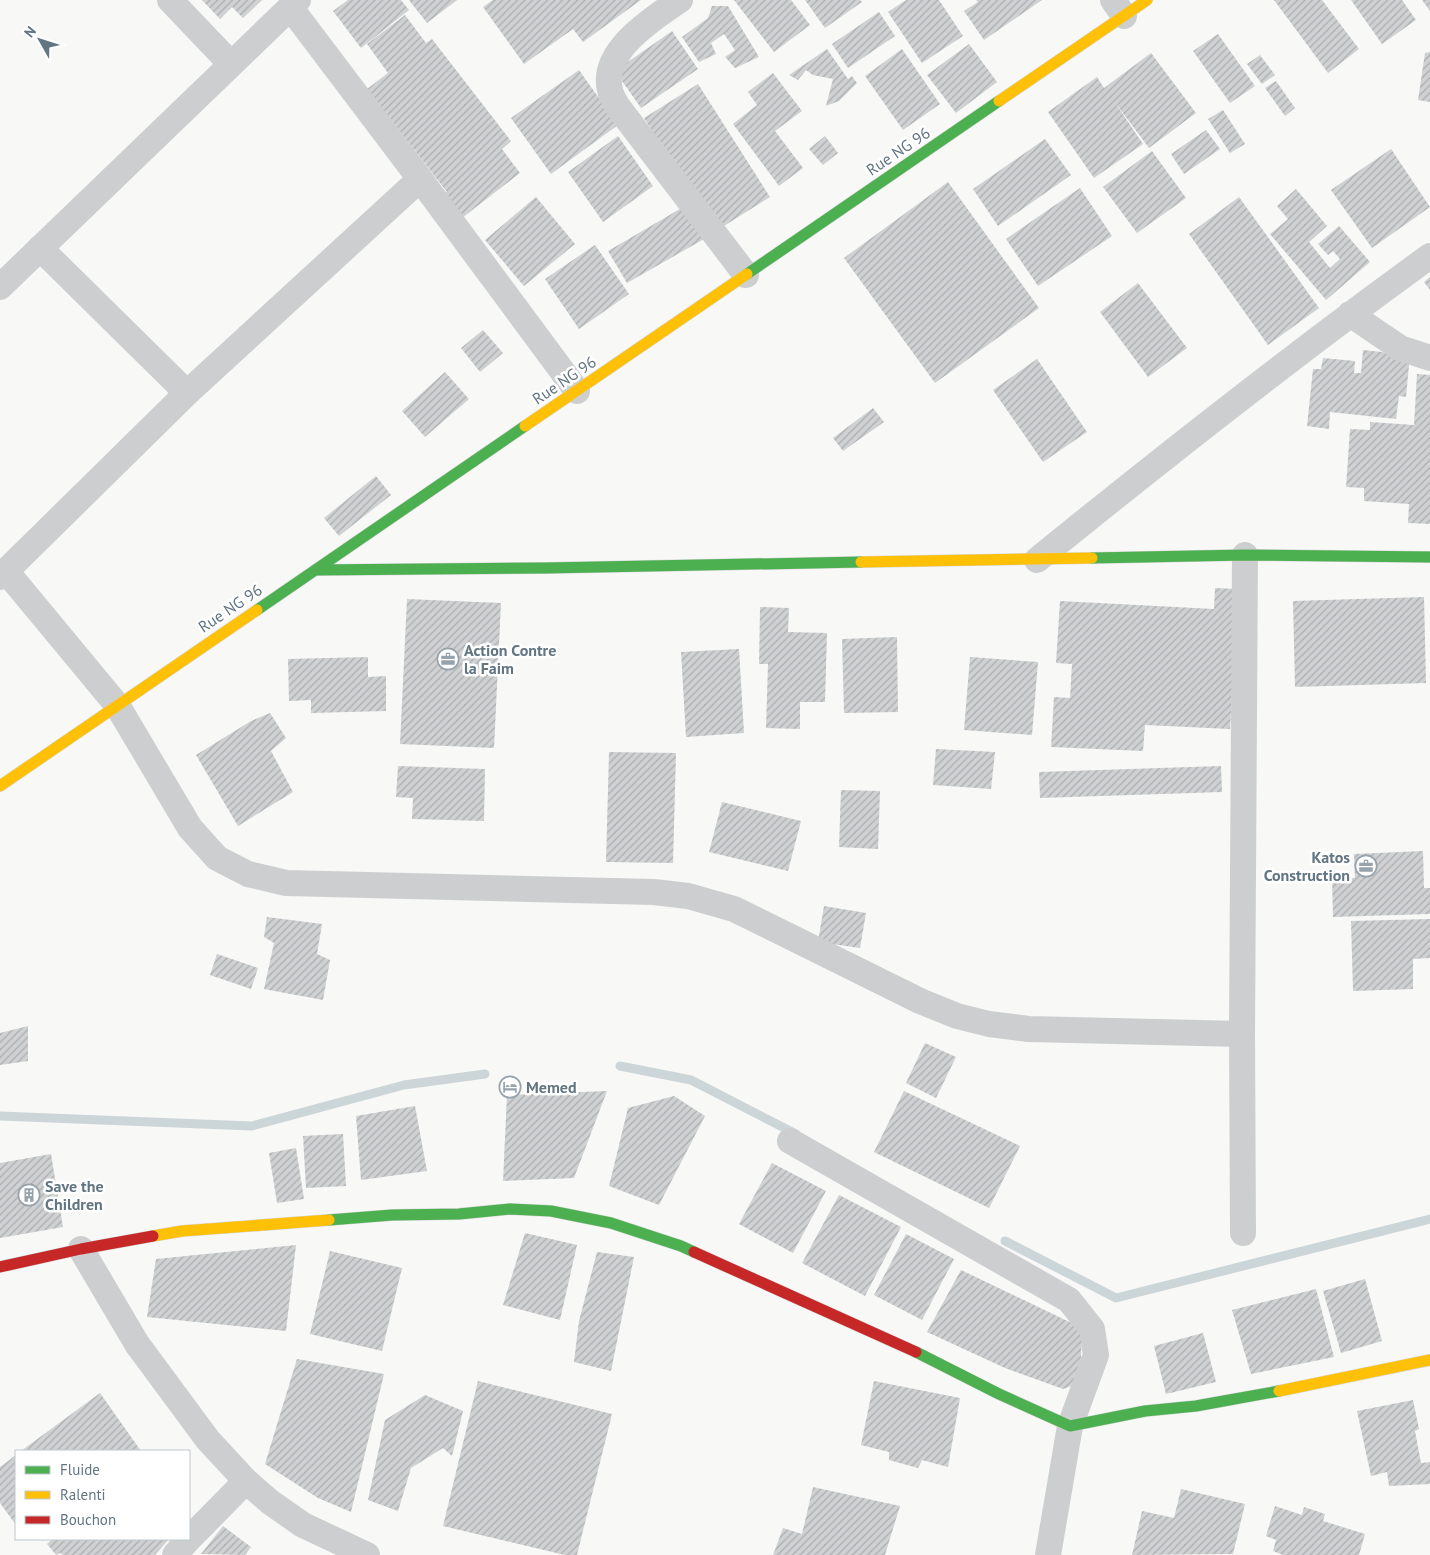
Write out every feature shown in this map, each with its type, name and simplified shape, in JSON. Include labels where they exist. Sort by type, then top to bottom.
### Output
[{"type":"street","points":[[170,0],[232,64]]},
{"type":"street","points":[[680,0],[642,27],[621,50],[611,64],[610,89],[618,108],[746,275]]},
{"type":"street","name":"Rue NG 96","points":[[0,786],[746,275],[1118,8],[1147,0]]},
{"type":"street","points":[[0,287],[294,4],[577,391]]},
{"type":"street","points":[[420,178],[187,393],[3,574],[117,705],[190,828],[217,858],[248,874],[286,884],[654,892],[688,896],[734,909],[920,1001],[957,1016],[989,1024],[1028,1028],[1242,1034]]},
{"type":"street","points":[[40,248],[187,393]]},
{"type":"street","points":[[1036,560],[1350,314],[1430,256]]},
{"type":"street","points":[[1350,314],[1400,348],[1430,358]]},
{"type":"street","points":[[1243,1233],[1242,1034],[1245,555]]},
{"type":"street","points":[[315,570],[546,568],[1245,555],[1430,557]]},
{"type":"street","points":[[790,1142],[1069,1300],[1092,1330],[1096,1355],[1070,1426],[1048,1555]]},
{"type":"street","points":[[0,1267],[81,1249],[182,1231],[329,1219],[510,1210],[550,1211],[611,1223],[681,1246],[938,1362],[999,1394],[1070,1426],[1145,1411],[1196,1406],[1296,1388],[1430,1360]]},
{"type":"street","points":[[81,1249],[137,1344],[208,1440],[246,1481],[270,1502],[303,1525],[367,1555]]},
{"type":"street","points":[[190,1538],[246,1481]]},
{"type":"street","points":[[175,1555],[188,1540]]},
{"type":"building","points":[[202,0],[262,0],[243,18],[232,7],[220,19]]},
{"type":"building","points":[[348,0],[401,0],[409,10],[361,48],[333,11]]},
{"type":"building","points":[[409,0],[457,0],[427,23]]},
{"type":"building","points":[[493,0],[641,0],[583,42],[573,29],[524,64],[483,7]]},
{"type":"building","points":[[734,0],[791,0],[810,25],[774,52]]},
{"type":"building","points":[[805,0],[860,0],[862,2],[825,28]]},
{"type":"building","points":[[906,0],[939,0],[963,36],[922,63],[888,12]]},
{"type":"building","points":[[976,0],[1042,0],[984,40],[964,11],[978,2]]},
{"type":"building","points":[[1274,0],[1322,0],[1359,49],[1328,73]]},
{"type":"building","points":[[1351,0],[1402,0],[1416,20],[1382,44]]},
{"type":"building","points":[[1422,0],[1430,0],[1430,11]]},
{"type":"building","points":[[712,6],[728,6],[759,57],[735,68],[725,57],[735,50],[724,34],[711,43],[716,54],[699,62],[682,37],[708,18]]},
{"type":"building","points":[[879,12],[895,36],[848,68],[832,44]]},
{"type":"building","points":[[405,15],[426,43],[432,39],[511,141],[502,149],[520,173],[462,218],[443,194],[447,192],[367,89],[388,73],[367,44]]},
{"type":"building","points":[[672,31],[698,69],[641,108],[615,71]]},
{"type":"building","points":[[1218,34],[1255,86],[1230,103],[1193,51]]},
{"type":"building","points":[[969,44],[997,82],[956,113],[927,75]]},
{"type":"building","points":[[827,49],[848,79],[852,76],[857,83],[839,101],[826,106],[833,79],[813,75],[806,70],[798,80],[789,75]]},
{"type":"building","points":[[902,49],[940,104],[903,130],[865,76]]},
{"type":"building","points":[[1430,52],[1430,102],[1418,100],[1425,53]]},
{"type":"building","points":[[1151,53],[1196,113],[1149,148],[1114,101],[1143,144],[1094,178],[1048,112],[1097,77],[1104,88]]},
{"type":"building","points":[[1260,55],[1275,75],[1262,84],[1247,64]]},
{"type":"building","points":[[579,70],[618,125],[551,174],[511,118]]},
{"type":"building","points":[[773,73],[802,111],[775,131],[803,168],[779,186],[733,124],[757,105],[748,92]]},
{"type":"building","points":[[1276,81],[1295,108],[1285,116],[1265,88]]},
{"type":"building","points":[[698,84],[770,197],[716,231],[644,118]]},
{"type":"building","points":[[1223,110],[1245,144],[1230,153],[1208,119]]},
{"type":"building","points":[[1206,130],[1220,149],[1184,174],[1171,154]]},
{"type":"building","points":[[618,136],[653,186],[603,222],[568,172]]},
{"type":"building","points":[[825,136],[838,153],[823,165],[809,149]]},
{"type":"building","points":[[1045,139],[1071,175],[998,226],[973,189]]},
{"type":"building","points":[[1391,149],[1430,207],[1372,248],[1331,190]]},
{"type":"building","points":[[1152,151],[1186,198],[1137,233],[1103,187]]},
{"type":"building","points":[[948,182],[1039,308],[935,383],[844,258]]},
{"type":"building","points":[[1080,188],[1112,236],[1038,286],[1006,239]]},
{"type":"building","points":[[1296,189],[1327,226],[1309,242],[1330,268],[1340,259],[1333,251],[1328,255],[1318,244],[1339,226],[1370,262],[1326,300],[1270,234],[1288,219],[1277,206]]},
{"type":"building","points":[[536,197],[575,244],[524,286],[485,240]]},
{"type":"building","points":[[1239,197],[1319,308],[1268,345],[1189,234]]},
{"type":"building","points":[[685,206],[704,239],[627,283],[608,251]]},
{"type":"building","points":[[595,245],[629,294],[579,329],[545,279]]},
{"type":"building","points":[[1430,277],[1430,290],[1424,282]]},
{"type":"building","points":[[1138,283],[1187,348],[1148,377],[1100,312]]},
{"type":"building","points":[[483,330],[503,353],[480,372],[461,348]]},
{"type":"building","points":[[1363,350],[1410,355],[1406,397],[1399,396],[1396,419],[1330,412],[1329,429],[1307,426],[1313,369],[1321,369],[1323,358],[1355,361],[1354,373],[1361,373]]},
{"type":"building","points":[[1037,359],[1087,432],[1043,462],[993,390]]},
{"type":"building","points":[[445,372],[469,399],[425,437],[402,411]]},
{"type":"building","points":[[1417,374],[1430,375],[1430,524],[1408,523],[1409,504],[1364,501],[1364,488],[1346,487],[1350,429],[1370,430],[1370,422],[1414,425]]},
{"type":"building","points":[[873,408],[884,422],[843,451],[833,438]]},
{"type":"building","points":[[376,476],[391,495],[339,536],[324,518]]},
{"type":"building","points":[[1215,588],[1238,589],[1230,729],[1145,725],[1143,751],[1051,747],[1054,697],[1070,698],[1072,664],[1056,663],[1060,601],[1214,609]]},
{"type":"building","points":[[1424,597],[1426,683],[1295,687],[1293,601]]},
{"type":"building","points":[[407,599],[501,603],[494,748],[400,744]]},
{"type":"building","points":[[760,607],[789,608],[788,632],[827,633],[825,702],[800,702],[800,729],[766,728],[768,664],[759,664]]},
{"type":"building","points":[[897,637],[898,712],[844,713],[842,639]]},
{"type":"building","points":[[739,649],[744,733],[686,737],[681,652]]},
{"type":"building","points":[[368,657],[368,677],[386,676],[386,711],[311,713],[311,700],[289,701],[288,659]]},
{"type":"building","points":[[970,657],[1038,662],[1032,735],[964,730]]},
{"type":"building","points":[[270,713],[286,738],[271,751],[293,792],[238,826],[196,755],[251,721]]},
{"type":"building","points":[[936,749],[995,752],[991,789],[933,785]]},
{"type":"building","points":[[609,752],[676,753],[673,863],[606,862]]},
{"type":"building","points":[[398,766],[485,769],[484,821],[412,819],[413,798],[396,797]]},
{"type":"building","points":[[1221,766],[1222,792],[1040,798],[1039,772]]},
{"type":"building","points":[[841,790],[880,791],[878,849],[839,847]]},
{"type":"building","points":[[722,802],[801,821],[788,871],[709,852]]},
{"type":"building","points":[[1423,851],[1424,888],[1430,888],[1430,914],[1333,917],[1332,879],[1355,878],[1354,854]]},
{"type":"building","points":[[824,906],[866,913],[860,948],[818,942]]},
{"type":"building","points":[[267,917],[322,924],[317,954],[330,960],[323,1000],[264,989],[274,943],[264,937]]},
{"type":"building","points":[[1430,919],[1430,958],[1413,959],[1413,989],[1353,991],[1351,921]]},
{"type":"building","points":[[217,954],[258,968],[251,989],[210,975]]},
{"type":"building","points":[[28,1026],[28,1061],[0,1065],[0,1033]]},
{"type":"building","points":[[925,1043],[956,1057],[936,1098],[906,1083]]},
{"type":"building","points":[[607,1091],[574,1178],[503,1181],[507,1095]]},
{"type":"building","points":[[904,1091],[1020,1146],[989,1208],[874,1152]]},
{"type":"building","points":[[674,1096],[705,1116],[659,1205],[609,1186],[628,1108]]},
{"type":"building","points":[[415,1106],[427,1171],[361,1180],[356,1116]]},
{"type":"building","points":[[343,1134],[346,1186],[306,1188],[303,1136]]},
{"type":"building","points":[[296,1148],[304,1199],[277,1203],[269,1153]]},
{"type":"building","name":"Save the Children","points":[[51,1154],[63,1227],[0,1238],[0,1163]]},
{"type":"building","points":[[772,1163],[826,1191],[793,1253],[739,1224]]},
{"type":"building","points":[[839,1195],[901,1227],[865,1296],[802,1263]]},
{"type":"building","points":[[525,1233],[577,1245],[560,1320],[503,1305]]},
{"type":"building","points":[[906,1234],[954,1259],[922,1320],[874,1295]]},
{"type":"building","points":[[296,1245],[286,1331],[147,1317],[156,1259]]},
{"type":"building","points":[[330,1251],[402,1268],[382,1351],[310,1334]]},
{"type":"building","points":[[597,1252],[634,1257],[611,1371],[574,1362],[579,1321]]},
{"type":"building","points":[[961,1270],[1082,1328],[1080,1383],[1063,1389],[1005,1368],[927,1332]]},
{"type":"building","points":[[1365,1279],[1382,1341],[1341,1353],[1323,1291]]},
{"type":"building","points":[[1316,1289],[1334,1357],[1251,1374],[1232,1310]]},
{"type":"building","points":[[1203,1333],[1216,1382],[1166,1394],[1154,1346]]},
{"type":"building","points":[[297,1359],[384,1374],[351,1512],[318,1498],[265,1464]]},
{"type":"building","points":[[478,1381],[612,1414],[577,1555],[565,1555],[443,1526]]},
{"type":"building","points":[[874,1381],[960,1398],[948,1467],[922,1460],[918,1468],[889,1460],[889,1452],[861,1445]]},
{"type":"building","points":[[100,1393],[140,1450],[22,1450]]},
{"type":"building","points":[[425,1395],[463,1411],[452,1456],[443,1448],[411,1468],[398,1511],[368,1500],[385,1420]]},
{"type":"building","points":[[1413,1400],[1419,1429],[1415,1431],[1421,1463],[1430,1462],[1430,1484],[1389,1486],[1387,1472],[1371,1476],[1357,1411]]},
{"type":"building","points":[[15,1456],[15,1524],[0,1503],[0,1467]]},
{"type":"building","points":[[813,1487],[900,1506],[885,1555],[773,1555],[783,1528],[802,1534]]},
{"type":"building","points":[[1181,1489],[1245,1504],[1233,1554],[1132,1555],[1142,1511],[1174,1518]]},
{"type":"building","points":[[1275,1506],[1302,1515],[1304,1507],[1325,1514],[1323,1521],[1365,1534],[1359,1555],[1283,1555],[1273,1551],[1276,1540],[1266,1536]]},
{"type":"building","points":[[223,1526],[251,1547],[245,1555],[201,1554]]},
{"type":"building","points":[[52,1540],[168,1540],[155,1555],[63,1555],[60,1553],[56,1555],[47,1544]]},
{"type":"waterway","points":[[620,1066],[691,1080],[796,1134]]},
{"type":"waterway","points":[[0,1116],[252,1126],[404,1085],[485,1074]]},
{"type":"waterway","points":[[1005,1241],[1116,1298],[1430,1219]]},
{"type":"traffic: fast","points":[[747,274],[999,101]]},
{"type":"traffic: fast","points":[[257,610],[525,426]]},
{"type":"traffic: fast","points":[[1092,558],[1245,555],[1430,557]]},
{"type":"traffic: fast","points":[[315,570],[861,562]]},
{"type":"traffic: fast","points":[[329,1220],[392,1215],[459,1214],[510,1209],[551,1211],[611,1223],[694,1252]]},
{"type":"traffic: fast","points":[[916,1352],[999,1394],[1070,1426],[1145,1411],[1196,1406],[1279,1391]]},
{"type":"traffic: slow","points":[[999,101],[1147,0]]},
{"type":"traffic: slow","points":[[525,426],[747,274]]},
{"type":"traffic: slow","points":[[861,562],[1092,558]]},
{"type":"traffic: slow","points":[[0,786],[257,610]]},
{"type":"traffic: slow","points":[[153,1236],[182,1231],[329,1220]]},
{"type":"traffic: slow","points":[[1279,1391],[1430,1360]]},
{"type":"traffic: jam","points":[[0,1267],[81,1249],[153,1236]]},
{"type":"traffic: jam","points":[[694,1252],[916,1352]]},
{"type":"place","name":"Action Contre la Faim","points":[[448,659]]},
{"type":"place","name":"Katos Construction","points":[[1366,866]]},
{"type":"place","name":"Memed","points":[[510,1087]]},
{"type":"place","name":"Save the Children","points":[[29,1195]]}]
